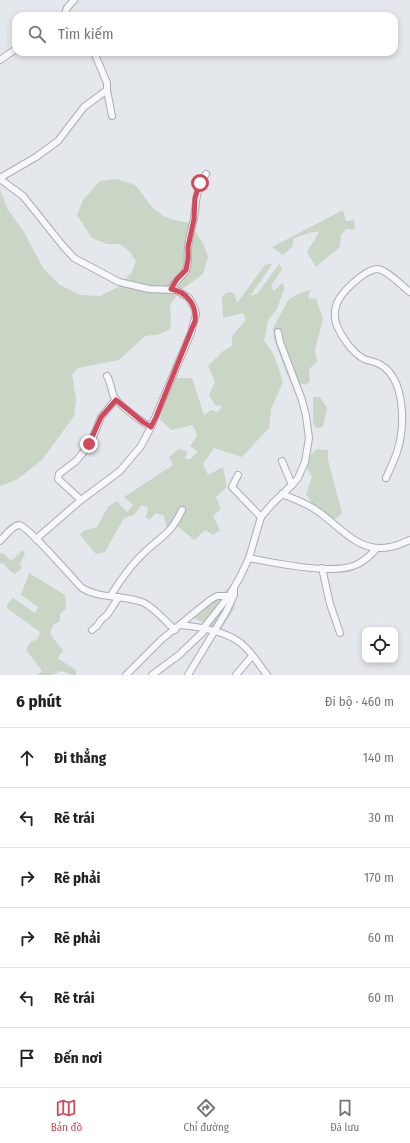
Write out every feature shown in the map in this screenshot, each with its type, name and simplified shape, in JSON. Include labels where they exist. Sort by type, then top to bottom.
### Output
[{"type":"street","points":[[66,12],[74,0]]},
{"type":"street","points":[[0,60],[12,52]]},
{"type":"street","points":[[96,56],[107,83],[112,116]]},
{"type":"street","points":[[36,539],[82,500],[116,475],[125,466],[145,439],[195,321],[195,309],[183,293],[171,289],[149,289],[119,282],[74,258],[23,196],[0,179],[36,157],[58,141],[84,107],[107,90]]},
{"type":"street","points":[[171,289],[177,279],[186,270],[188,247],[194,219],[195,198],[200,183],[206,174]]},
{"type":"street","points":[[386,478],[397,452],[400,440],[402,428],[401,396],[396,382],[390,372],[382,365],[365,360],[357,355],[345,339],[337,326],[336,308],[340,296],[348,287],[373,270],[379,269],[384,271],[410,292]]},
{"type":"street","points":[[152,675],[189,646],[200,635],[229,596],[245,569],[261,517],[298,478],[305,462],[308,448],[308,426],[302,400],[280,342],[278,332]]},
{"type":"street","points":[[107,376],[116,400],[151,427]]},
{"type":"street","points":[[82,500],[58,479],[59,474],[76,461],[86,449],[93,437],[101,417],[116,400]]},
{"type":"street","points":[[282,461],[292,485]]},
{"type":"street","points":[[238,475],[232,487],[261,517]]},
{"type":"street","points":[[282,494],[303,502],[316,510],[349,537],[364,545],[377,548],[388,547],[410,540]]},
{"type":"street","points":[[111,595],[120,581],[136,562],[173,527],[182,510]]},
{"type":"street","points":[[0,541],[15,526],[20,525],[36,539],[82,588],[90,593],[111,595],[146,604],[175,630]]},
{"type":"street","points":[[249,558],[336,569],[354,566],[368,558],[377,548]]},
{"type":"street","points":[[322,568],[330,604],[340,633]]},
{"type":"street","points":[[191,674],[230,606],[234,595],[234,586]]},
{"type":"street","points":[[126,675],[156,645],[214,598],[229,596]]},
{"type":"street","points":[[92,630],[107,615],[119,597]]},
{"type":"street","points":[[187,620],[240,642],[267,675]]},
{"type":"street","points":[[180,625],[205,627]]},
{"type":"street","points":[[236,675],[252,656]]},
{"type":"green space","points":[[116,179],[135,185],[151,206],[163,216],[188,223],[203,243],[208,257],[203,274],[181,290],[170,305],[170,329],[160,334],[145,336],[119,360],[78,368],[72,374],[76,399],[74,416],[42,460],[16,480],[0,486],[0,190],[8,210],[24,232],[43,268],[60,285],[80,295],[100,296],[120,286],[132,272],[136,261],[129,251],[120,244],[107,244],[92,238],[77,215],[83,200],[100,181]]},
{"type":"green space","points":[[343,210],[346,221],[354,220],[355,229],[346,229],[341,235],[340,247],[316,267],[307,252],[319,232],[312,232],[294,238],[292,247],[283,255],[272,247]]},
{"type":"green space","points":[[273,263],[250,296],[258,293],[279,264],[282,269],[271,286],[274,291],[282,283],[285,287],[277,309],[268,320],[264,341],[274,355],[283,382],[271,409],[269,428],[242,457],[214,448],[203,464],[208,475],[223,467],[227,487],[216,497],[221,509],[213,516],[220,530],[213,535],[205,530],[194,540],[175,524],[167,532],[164,516],[156,513],[149,520],[146,517],[148,508],[142,505],[134,515],[124,518],[105,552],[96,554],[80,535],[83,531],[97,527],[108,507],[117,501],[127,512],[133,505],[124,497],[173,465],[169,457],[178,449],[187,451],[185,459],[190,459],[198,452],[190,446],[197,436],[193,425],[171,430],[160,419],[172,378],[192,378],[204,415],[211,410],[218,412],[222,406],[215,405],[209,395],[215,382],[208,366],[223,351],[232,346],[232,336],[246,320],[243,313],[223,318],[222,296],[229,292],[234,293],[237,303],[265,265]]},
{"type":"green space","points":[[310,290],[308,299],[316,298],[323,319],[315,350],[317,362],[309,369],[310,381],[306,385],[289,379],[274,339],[273,328],[288,300],[300,293]]},
{"type":"green space","points":[[313,397],[320,397],[327,408],[323,427],[316,428],[313,423]]},
{"type":"green space","points":[[317,449],[328,450],[328,460],[342,513],[332,521],[311,502],[306,494],[312,477],[304,463]]},
{"type":"green space","points":[[23,550],[25,554],[20,563],[22,568],[15,574],[3,563],[0,563],[0,553],[4,554],[11,561]]},
{"type":"green space","points":[[29,573],[65,595],[66,609],[60,614],[60,621],[53,625],[50,634],[63,651],[57,658],[76,670],[76,675],[71,675],[61,671],[52,675],[37,675],[42,671],[26,650],[30,642],[38,639],[40,632],[7,608],[7,604],[13,598],[35,613],[38,607],[21,595]]},
{"type":"green space","points":[[239,580],[234,609],[220,631],[192,617]]},
{"type":"route","points":[[89,444],[101,417],[116,400],[151,427],[156,417],[195,321],[196,314],[192,303],[183,293],[171,289],[177,279],[186,270],[188,247],[194,219],[195,198],[200,183]]}]
